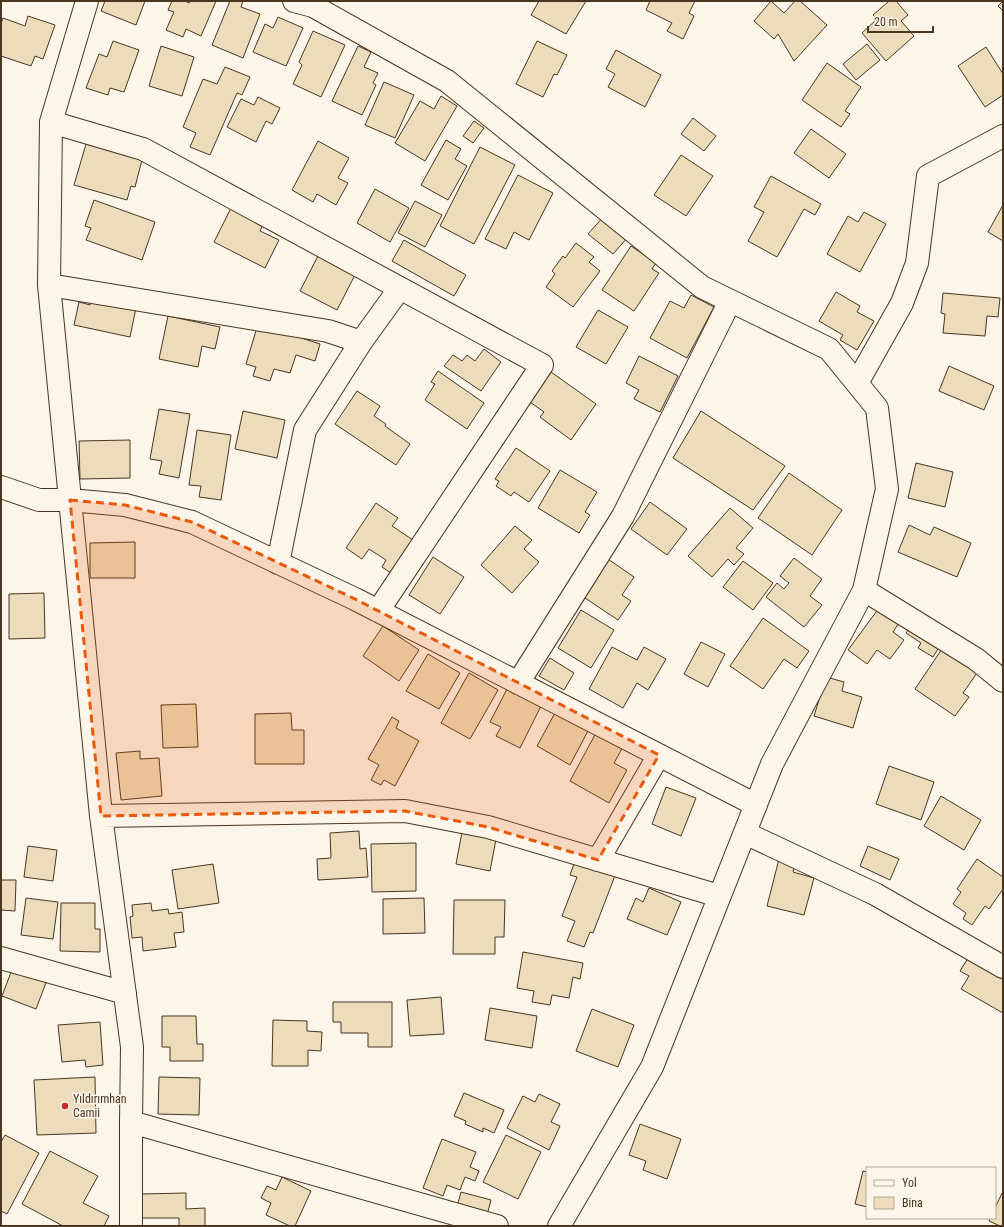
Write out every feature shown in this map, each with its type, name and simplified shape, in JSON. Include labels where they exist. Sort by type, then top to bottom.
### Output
[{"type":"street","points":[[87,1],[51,122],[49,285],[101,816],[132,1047],[131,1226]]},
{"type":"street","points":[[294,1],[313,6],[447,81],[702,287],[828,349],[877,408],[887,489],[864,590],[772,764],[652,1067],[559,1226]]},
{"type":"street","points":[[51,122],[144,150],[542,365],[378,611]]},
{"type":"street","points":[[857,384],[902,303],[917,262],[928,176],[1003,136]]},
{"type":"street","points":[[49,285],[328,331],[361,342]]},
{"type":"street","points":[[278,563],[306,430],[361,342],[400,288]]},
{"type":"street","points":[[518,683],[623,516],[730,301]]},
{"type":"street","points":[[1,487],[39,500],[70,500],[125,505],[192,522],[378,611],[756,805]]},
{"type":"street","points":[[864,590],[976,659],[1003,680]]},
{"type":"street","points":[[598,860],[659,755]]},
{"type":"street","points":[[101,816],[405,810],[488,827],[720,896]]},
{"type":"street","points":[[745,832],[875,894],[1003,967]]},
{"type":"street","points":[[1,958],[125,992]]},
{"type":"street","points":[[131,1122],[497,1226]]},
{"type":"highlighted area","points":[[70,500],[125,505],[192,522],[355,599],[659,755],[598,860],[488,827],[405,811],[101,816]]},
{"type":"building","points":[[105,1],[145,1],[136,25],[101,11]]},
{"type":"building","points":[[172,1],[185,1],[189,3],[190,1],[216,1],[201,36],[186,29],[183,37],[166,30],[174,12],[168,10]]},
{"type":"building","points":[[230,1],[243,1],[241,7],[260,14],[243,58],[212,45]]},
{"type":"building","points":[[539,1],[586,1],[566,34],[531,15]]},
{"type":"building","points":[[650,1],[695,1],[689,13],[694,16],[683,39],[667,31],[672,23],[646,10]]},
{"type":"building","points":[[771,1],[784,13],[795,1],[800,1],[827,25],[794,61],[778,34],[774,39],[754,21]]},
{"type":"building","points":[[889,1],[896,1],[908,15],[901,21],[914,36],[886,61],[862,33],[877,19],[873,15]]},
{"type":"building","points":[[1003,1],[1003,11],[998,6]]},
{"type":"building","points":[[28,16],[55,25],[43,59],[35,56],[31,66],[1,56],[1,24],[3,18],[25,26]]},
{"type":"building","points":[[278,17],[303,28],[286,66],[253,52],[265,24],[273,28]]},
{"type":"building","points":[[313,31],[345,45],[321,97],[293,84],[302,65],[299,62]]},
{"type":"building","points":[[113,41],[139,50],[124,92],[110,88],[108,95],[86,88],[99,54],[107,57]]},
{"type":"building","points":[[537,41],[567,55],[557,75],[554,74],[543,97],[516,84]]},
{"type":"building","points":[[867,44],[880,60],[856,80],[843,64]]},
{"type":"building","points":[[161,46],[194,57],[182,96],[149,86]]},
{"type":"building","points":[[358,46],[371,52],[364,67],[378,73],[373,83],[376,85],[362,115],[332,101]]},
{"type":"building","points":[[986,47],[1003,74],[1003,95],[985,107],[958,66]]},
{"type":"building","points":[[616,50],[661,75],[645,107],[608,87],[615,74],[606,69]]},
{"type":"building","points":[[827,63],[861,87],[845,111],[850,114],[841,127],[802,100]]},
{"type":"building","points":[[225,67],[250,77],[242,95],[237,93],[210,155],[190,147],[196,133],[183,127],[203,79],[217,84]]},
{"type":"building","points":[[384,82],[414,95],[395,138],[365,125]]},
{"type":"building","points":[[441,96],[457,106],[425,161],[395,143],[420,101],[434,109]]},
{"type":"building","points":[[258,97],[280,108],[272,124],[266,121],[256,142],[227,127],[241,99],[254,105]]},
{"type":"building","points":[[693,118],[716,136],[704,151],[681,134]]},
{"type":"building","points":[[474,121],[484,128],[473,143],[463,136]]},
{"type":"building","points":[[811,129],[846,154],[829,178],[794,153]]},
{"type":"building","points":[[446,140],[461,149],[455,159],[467,166],[448,200],[421,185]]},
{"type":"building","points":[[318,141],[349,158],[338,178],[348,183],[336,205],[317,194],[313,202],[292,190]]},
{"type":"building","points":[[86,144],[142,160],[135,187],[131,186],[127,200],[74,185]]},
{"type":"building","points":[[480,147],[515,165],[474,244],[440,226]]},
{"type":"building","points":[[681,155],[713,176],[686,216],[654,195]]},
{"type":"building","points":[[518,175],[553,193],[529,240],[514,232],[506,249],[485,239]]},
{"type":"building","points":[[771,176],[821,204],[815,215],[804,209],[777,257],[748,241],[764,212],[754,207]]},
{"type":"building","points":[[375,189],[409,208],[390,242],[357,223]]},
{"type":"building","points":[[94,200],[155,222],[142,260],[86,240],[91,228],[85,226]]},
{"type":"building","points":[[415,201],[442,215],[425,247],[398,233]]},
{"type":"building","points":[[1003,205],[1003,241],[988,232]]},
{"type":"building","points":[[232,206],[264,222],[260,231],[279,240],[265,268],[214,242]]},
{"type":"building","points":[[864,212],[886,224],[860,272],[827,254],[848,216],[858,222]]},
{"type":"building","points":[[605,215],[629,236],[613,254],[588,234]]},
{"type":"building","points":[[404,240],[466,275],[454,296],[392,261]]},
{"type":"building","points":[[576,243],[594,257],[589,262],[600,271],[573,307],[546,287],[555,274],[552,271],[563,256],[565,258]]},
{"type":"building","points":[[631,246],[656,263],[652,269],[659,273],[634,311],[602,290]]},
{"type":"building","points":[[320,252],[357,271],[337,310],[300,291]]},
{"type":"building","points":[[836,292],[860,306],[857,312],[874,321],[857,350],[840,340],[843,335],[819,321]]},
{"type":"building","points":[[943,293],[1000,298],[998,317],[987,316],[985,336],[943,333],[945,314],[941,313]]},
{"type":"building","points":[[691,295],[714,307],[687,358],[650,338],[670,301],[684,308]]},
{"type":"building","points":[[91,298],[136,308],[130,337],[74,325],[79,302],[90,305]]},
{"type":"building","points":[[598,310],[628,327],[606,364],[576,347]]},
{"type":"building","points":[[168,316],[220,327],[215,349],[202,346],[198,367],[159,359]]},
{"type":"building","points":[[258,324],[320,344],[315,361],[296,355],[290,373],[274,369],[270,381],[253,376],[256,367],[246,364]]},
{"type":"building","points":[[484,349],[501,362],[481,391],[444,366],[453,355],[462,361],[467,355],[475,361]]},
{"type":"building","points":[[639,356],[678,376],[660,412],[634,399],[639,390],[626,383]]},
{"type":"building","points":[[949,366],[994,386],[984,410],[939,391]]},
{"type":"building","points":[[438,371],[484,403],[467,429],[425,400],[435,384],[431,382]]},
{"type":"building","points":[[551,372],[596,404],[571,440],[540,417],[544,412],[530,402]]},
{"type":"building","points":[[357,391],[380,406],[374,416],[410,444],[396,465],[335,424]]},
{"type":"building","points":[[159,409],[190,414],[179,478],[159,474],[162,461],[150,459]]},
{"type":"building","points":[[243,411],[285,420],[277,458],[235,449]]},
{"type":"building","points":[[701,411],[785,466],[753,510],[673,458]]},
{"type":"building","points":[[197,430],[231,435],[221,500],[199,497],[201,486],[189,485]]},
{"type":"building","points":[[130,440],[130,478],[80,479],[79,441]]},
{"type":"building","points":[[516,448],[550,471],[529,502],[514,492],[511,496],[496,486],[499,481],[495,479]]},
{"type":"building","points":[[916,463],[953,472],[945,507],[908,498]]},
{"type":"building","points":[[560,470],[597,492],[585,512],[590,515],[579,533],[538,508]]},
{"type":"building","points":[[789,473],[842,510],[812,555],[758,518]]},
{"type":"building","points":[[650,502],[687,529],[667,555],[631,529]]},
{"type":"building","points":[[376,503],[398,518],[392,526],[416,542],[394,575],[382,567],[386,560],[369,549],[362,559],[346,548]]},
{"type":"building","points":[[730,508],[753,528],[736,548],[744,554],[734,565],[728,559],[712,577],[688,556]]},
{"type":"building","points":[[909,525],[930,535],[934,527],[971,543],[957,577],[898,552]]},
{"type":"building","points":[[515,526],[532,540],[524,549],[539,562],[512,593],[481,565]]},
{"type":"building","points":[[135,542],[135,578],[90,578],[90,543]]},
{"type":"building","points":[[433,557],[464,577],[440,614],[409,595]]},
{"type":"building","points":[[794,558],[822,579],[810,596],[822,605],[804,627],[766,597],[777,583],[784,589],[789,583],[780,576]]},
{"type":"building","points":[[608,559],[634,577],[622,595],[631,601],[618,620],[582,596]]},
{"type":"building","points":[[743,561],[773,583],[753,610],[723,587]]},
{"type":"building","points":[[44,593],[45,638],[9,639],[9,594]]},
{"type":"building","points":[[879,608],[899,623],[893,632],[904,640],[890,659],[877,650],[867,664],[848,650]]},
{"type":"building","points":[[581,610],[614,630],[591,668],[558,648]]},
{"type":"building","points":[[763,618],[809,651],[797,668],[784,659],[763,689],[730,666]]},
{"type":"building","points":[[912,625],[941,644],[933,657],[918,648],[921,643],[906,633]]},
{"type":"building","points":[[383,626],[419,650],[399,681],[363,656]]},
{"type":"building","points":[[701,642],[725,654],[708,687],[684,674]]},
{"type":"building","points":[[612,647],[637,660],[644,647],[666,659],[648,690],[637,683],[623,708],[589,689]]},
{"type":"building","points":[[942,649],[977,673],[963,693],[969,697],[955,716],[915,689]]},
{"type":"building","points":[[428,654],[460,673],[439,709],[406,691]]},
{"type":"building","points":[[550,658],[574,673],[564,690],[539,676]]},
{"type":"building","points":[[469,673],[498,690],[470,739],[441,723]]},
{"type":"building","points":[[826,677],[844,682],[842,691],[862,697],[853,728],[814,716]]},
{"type":"building","points":[[508,687],[542,704],[520,748],[496,736],[501,727],[490,722]]},
{"type":"building","points":[[196,704],[198,747],[163,748],[161,705]]},
{"type":"building","points":[[556,711],[589,729],[570,765],[537,746]]},
{"type":"building","points":[[291,713],[292,730],[304,730],[304,764],[255,764],[255,714]]},
{"type":"building","points":[[392,717],[399,721],[396,728],[419,741],[395,786],[384,780],[381,785],[371,780],[379,765],[368,759]]},
{"type":"building","points":[[597,731],[624,745],[614,763],[627,770],[609,803],[570,781]]},
{"type":"building","points":[[140,751],[140,759],[159,758],[162,796],[121,800],[116,753]]},
{"type":"building","points":[[889,766],[934,782],[921,820],[876,804]]},
{"type":"building","points":[[666,787],[696,798],[681,836],[652,824]]},
{"type":"building","points":[[941,796],[981,820],[964,850],[924,826]]},
{"type":"building","points":[[463,827],[497,834],[490,871],[456,864]]},
{"type":"building","points":[[359,831],[360,849],[366,848],[368,877],[318,880],[317,859],[331,858],[330,833]]},
{"type":"building","points":[[416,843],[416,891],[372,892],[371,844]]},
{"type":"building","points":[[28,846],[57,850],[53,881],[24,877]]},
{"type":"building","points":[[868,846],[899,859],[890,880],[860,866]]},
{"type":"building","points":[[576,858],[616,873],[593,933],[590,932],[584,947],[567,941],[575,921],[562,916],[577,877],[570,875]]},
{"type":"building","points":[[779,859],[795,863],[793,872],[814,878],[804,915],[767,906]]},
{"type":"building","points":[[977,859],[1003,877],[1003,889],[989,909],[985,906],[972,925],[963,919],[966,913],[953,904],[961,892],[957,889]]},
{"type":"building","points":[[213,864],[219,903],[178,909],[172,870]]},
{"type":"building","points":[[1,880],[16,880],[15,911],[1,910]]},
{"type":"building","points":[[649,888],[681,902],[667,935],[627,919],[636,898],[643,902]]},
{"type":"building","points":[[26,898],[58,902],[53,939],[21,935]]},
{"type":"building","points":[[424,898],[425,933],[383,934],[383,899]]},
{"type":"building","points":[[454,900],[505,900],[504,937],[495,937],[495,954],[453,954]]},
{"type":"building","points":[[61,903],[95,903],[95,929],[100,929],[100,952],[60,951]]},
{"type":"building","points":[[151,903],[152,911],[168,909],[169,914],[182,912],[184,932],[174,933],[176,947],[143,951],[142,937],[132,938],[130,917],[133,916],[132,905]]},
{"type":"building","points":[[523,952],[583,963],[580,979],[573,977],[569,998],[552,995],[550,1005],[532,1002],[534,991],[517,988]]},
{"type":"building","points":[[970,955],[1003,974],[1003,1013],[961,989],[969,976],[960,971]]},
{"type":"building","points":[[13,967],[47,980],[36,1009],[2,996]]},
{"type":"building","points":[[441,997],[444,1034],[410,1036],[407,1000]]},
{"type":"building","points":[[333,1002],[392,1002],[392,1047],[368,1047],[368,1033],[341,1033],[341,1022],[333,1022]]},
{"type":"building","points":[[490,1008],[537,1016],[532,1048],[485,1040]]},
{"type":"building","points":[[592,1009],[634,1025],[618,1067],[576,1051]]},
{"type":"building","points":[[162,1016],[196,1016],[197,1044],[203,1044],[203,1061],[170,1061],[170,1047],[162,1047]]},
{"type":"building","points":[[273,1020],[307,1021],[307,1031],[322,1032],[321,1051],[308,1050],[308,1066],[272,1066]]},
{"type":"building","points":[[100,1022],[103,1065],[86,1067],[85,1060],[62,1062],[58,1025]]},
{"type":"building","name":"Yıldırımhan Camii","points":[[95,1077],[96,1133],[37,1135],[34,1080]]},
{"type":"building","points":[[159,1077],[200,1078],[199,1115],[158,1114]]},
{"type":"building","points":[[464,1093],[504,1110],[494,1133],[483,1128],[483,1132],[465,1124],[466,1121],[454,1116]]},
{"type":"building","points":[[539,1094],[560,1104],[551,1122],[560,1126],[549,1150],[507,1128],[523,1096],[535,1102]]},
{"type":"building","points":[[640,1124],[681,1139],[667,1179],[643,1170],[646,1161],[629,1155]]},
{"type":"building","points":[[5,1135],[39,1153],[7,1214],[1,1211],[1,1142]]},
{"type":"building","points":[[506,1135],[541,1152],[518,1199],[483,1182]]},
{"type":"building","points":[[442,1139],[476,1152],[470,1167],[479,1171],[475,1181],[465,1177],[460,1190],[447,1185],[443,1196],[423,1188]]},
{"type":"building","points":[[50,1151],[98,1176],[83,1203],[109,1216],[104,1226],[63,1226],[22,1204]]},
{"type":"building","points":[[863,1171],[866,1172],[866,1207],[855,1204]]},
{"type":"building","points":[[282,1177],[311,1191],[295,1226],[290,1226],[266,1215],[271,1203],[261,1198],[267,1186],[276,1190]]},
{"type":"building","points":[[1003,1191],[1003,1226],[989,1221],[990,1219],[996,1219],[996,1206]]},
{"type":"building","points":[[461,1192],[491,1200],[487,1215],[457,1207]]},
{"type":"building","points":[[186,1193],[186,1209],[205,1208],[205,1226],[179,1226],[179,1218],[141,1218],[141,1194]]},
{"type":"place","name":"Yıldırımhan Camii","points":[[65,1106]]}]
